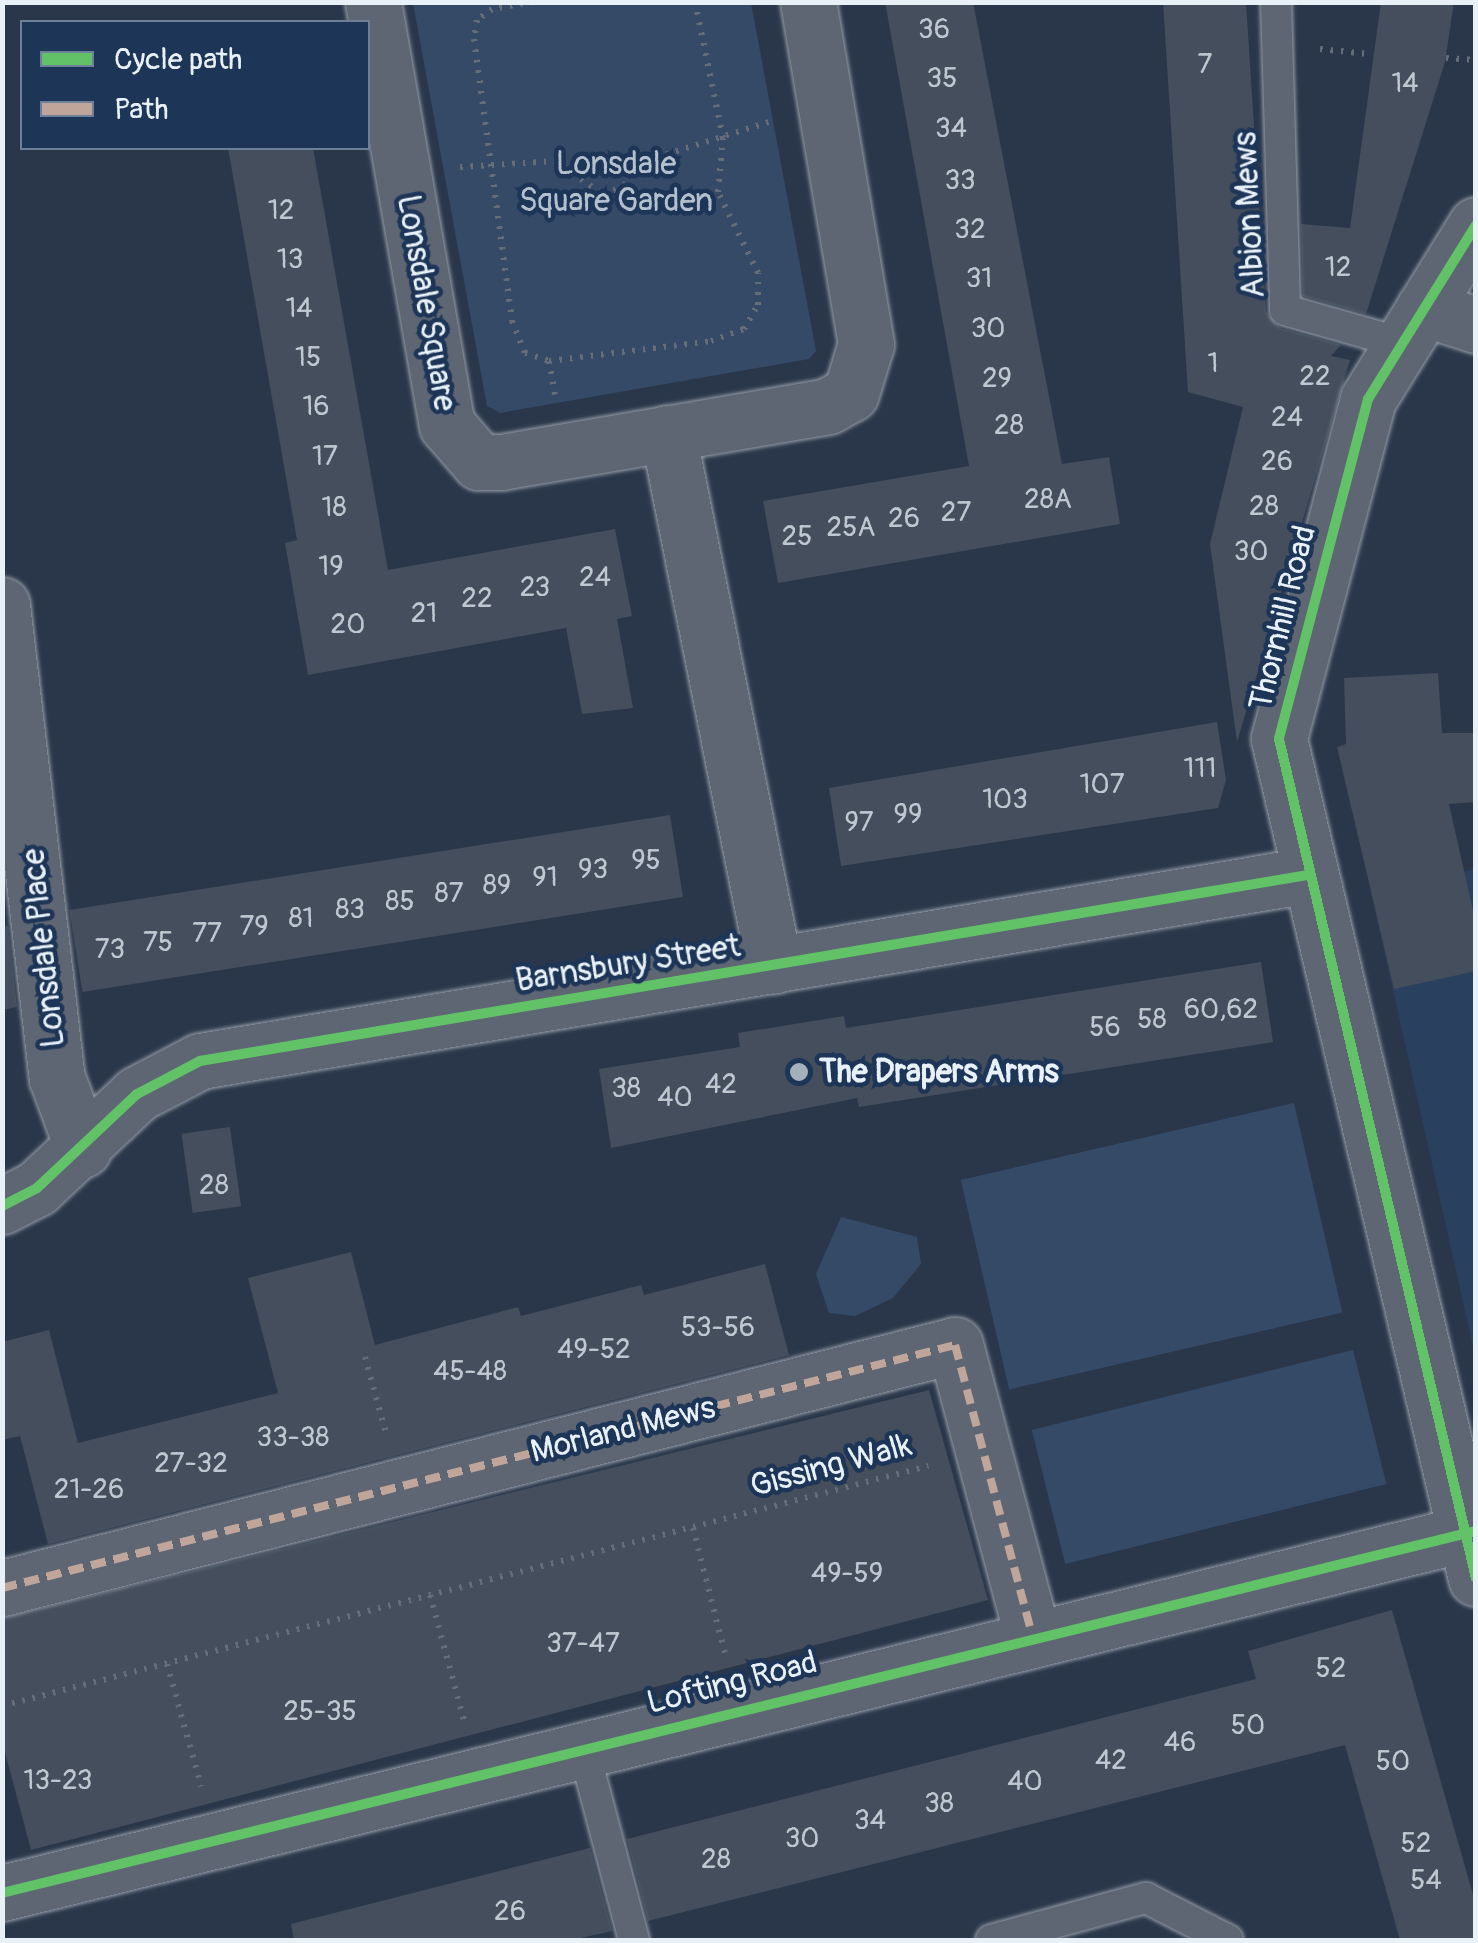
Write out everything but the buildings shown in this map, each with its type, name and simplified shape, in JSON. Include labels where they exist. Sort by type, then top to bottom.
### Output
[{"type":"street","name":"Lonsdale Square","points":[[373,2],[403,176],[458,447],[479,462],[501,462],[828,406],[850,392],[866,364],[808,2]]},
{"type":"street","name":"Thornhill Road","points":[[1472,1547],[1308,875],[1280,714],[1368,399],[1476,225]]},
{"type":"street","points":[[1411,325],[1476,324]]},
{"type":"street","points":[[668,434],[774,966]]},
{"type":"street","name":"Lonsdale Place","points":[[4,619],[57,1078],[82,1149]]},
{"type":"street","name":"Barnsbury Street","points":[[2,1206],[82,1149],[137,1094],[200,1061],[1308,875]]},
{"type":"street","name":"Morland Mews","points":[[2,1588],[955,1345],[1032,1634]]},
{"type":"street","name":"Lofting Road","points":[[2,1893],[1032,1634],[1472,1547]]},
{"type":"lane","name":"Albion Mews","points":[[1276,2],[1285,310],[1411,325]]},
{"type":"lane","points":[[583,1747],[634,1940]]},
{"type":"lane","points":[[991,1940],[1146,1898],[1228,1940]]},
{"type":"path","points":[[533,2],[477,20],[490,162],[512,322],[525,352],[548,361],[655,350],[744,329],[758,305],[758,274],[718,192],[723,138],[695,2]]},
{"type":"path","points":[[1446,58],[1476,60]]},
{"type":"path","points":[[403,176],[490,162],[554,161],[604,195],[625,185],[636,164],[826,101]]},
{"type":"path","points":[[365,1357],[400,1487]]},
{"type":"path","points":[[693,1528],[739,1707]]},
{"type":"path","points":[[430,1596],[478,1774]]},
{"type":"path","points":[[167,1664],[216,1840]]},
{"type":"shaded area","points":[[1475,869],[1475,1355],[1371,892]]},
{"type":"green space","name":"Lonsdale Square Garden","points":[[413,3],[751,3],[816,351],[809,359],[500,413],[487,406]]},
{"type":"green space","points":[[1294,1103],[1342,1312],[1009,1389],[961,1180]]},
{"type":"green space","points":[[841,1217],[917,1237],[921,1264],[893,1298],[855,1316],[829,1313],[816,1274]]},
{"type":"green space","points":[[1353,1350],[1386,1484],[1065,1564],[1032,1430]]},
{"type":"marked path","points":[[2,1588],[955,1345],[1032,1634]]},
{"type":"cycle path","points":[[1476,225],[1368,399],[1279,739],[1476,1578]]},
{"type":"cycle path","points":[[2,1206],[37,1188],[137,1094],[200,1061],[1308,875]]},
{"type":"cycle path","points":[[2,1893],[1476,1531]]},
{"type":"place","name":"The Drapers Arms","points":[[799,1072]]}]
